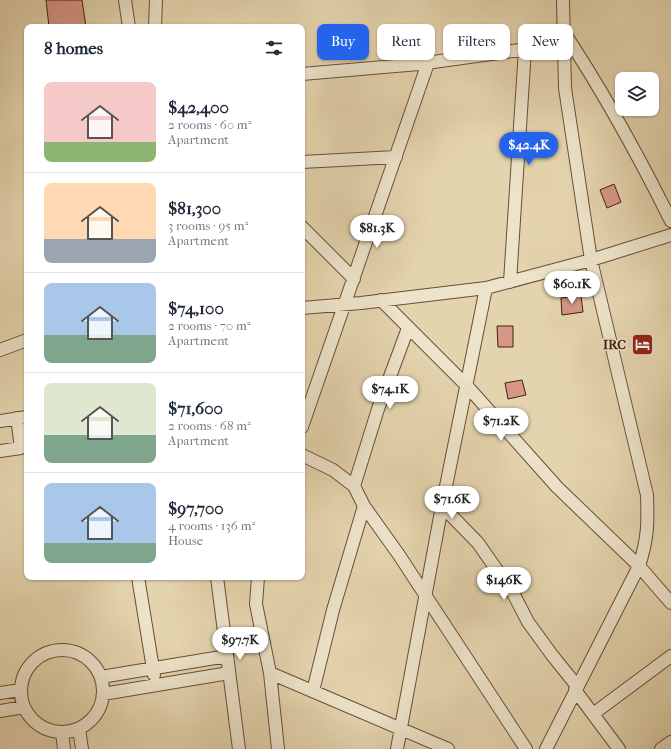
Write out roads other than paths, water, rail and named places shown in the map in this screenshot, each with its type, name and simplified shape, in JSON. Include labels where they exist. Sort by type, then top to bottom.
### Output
[{"type":"street","points":[[125,0],[129,24]]},
{"type":"street","points":[[155,24],[156,0]]},
{"type":"street","points":[[562,0],[562,24]]},
{"type":"street","points":[[573,46],[589,70],[635,149],[671,220]]},
{"type":"street","points":[[305,74],[428,63],[518,50]]},
{"type":"street","points":[[510,282],[524,60]]},
{"type":"street","points":[[546,749],[639,566],[645,548],[648,529],[647,495],[590,260],[565,88],[564,60]]},
{"type":"street","points":[[305,419],[346,304],[428,63]]},
{"type":"street","points":[[305,162],[396,157]]},
{"type":"street","points":[[305,230],[354,279]]},
{"type":"street","points":[[305,308],[486,288],[590,260],[671,235]]},
{"type":"street","points":[[397,749],[442,506],[486,288]]},
{"type":"street","points":[[381,300],[467,386],[557,487],[639,566],[671,603]]},
{"type":"street","points":[[354,486],[378,409],[408,328]]},
{"type":"street","points":[[0,350],[24,341]]},
{"type":"street","points":[[0,421],[22,417],[21,448],[0,451]]},
{"type":"street","points":[[305,456],[333,470],[354,486],[364,506],[399,555],[526,749]]},
{"type":"street","points":[[313,691],[333,610],[364,506]]},
{"type":"street","points":[[442,506],[478,543],[513,593],[528,622],[618,749]]},
{"type":"street","points":[[138,580],[155,685]]},
{"type":"street","points":[[217,580],[239,749]]},
{"type":"street","points":[[258,580],[256,604],[270,673],[278,749]]},
{"type":"street","points":[[63,650],[76,652],[88,658],[96,667],[101,677],[104,688],[99,710],[91,721],[79,729],[62,732],[50,731],[39,726],[30,718],[21,699],[23,678],[29,666],[38,657],[50,651],[63,650]]},
{"type":"street","points":[[101,677],[227,656]]},
{"type":"street","points":[[593,714],[671,656]]},
{"type":"street","points":[[103,694],[229,673]]},
{"type":"street","points":[[270,673],[448,749]]},
{"type":"street","points":[[0,693],[21,690]]},
{"type":"street","points":[[0,711],[24,707]]},
{"type":"street","points":[[79,729],[82,749]]},
{"type":"street","points":[[62,732],[64,749]]},
{"type":"street","points":[[661,749],[671,742]]},
{"type":"place","name":"IRC","points":[[642,344]]}]
